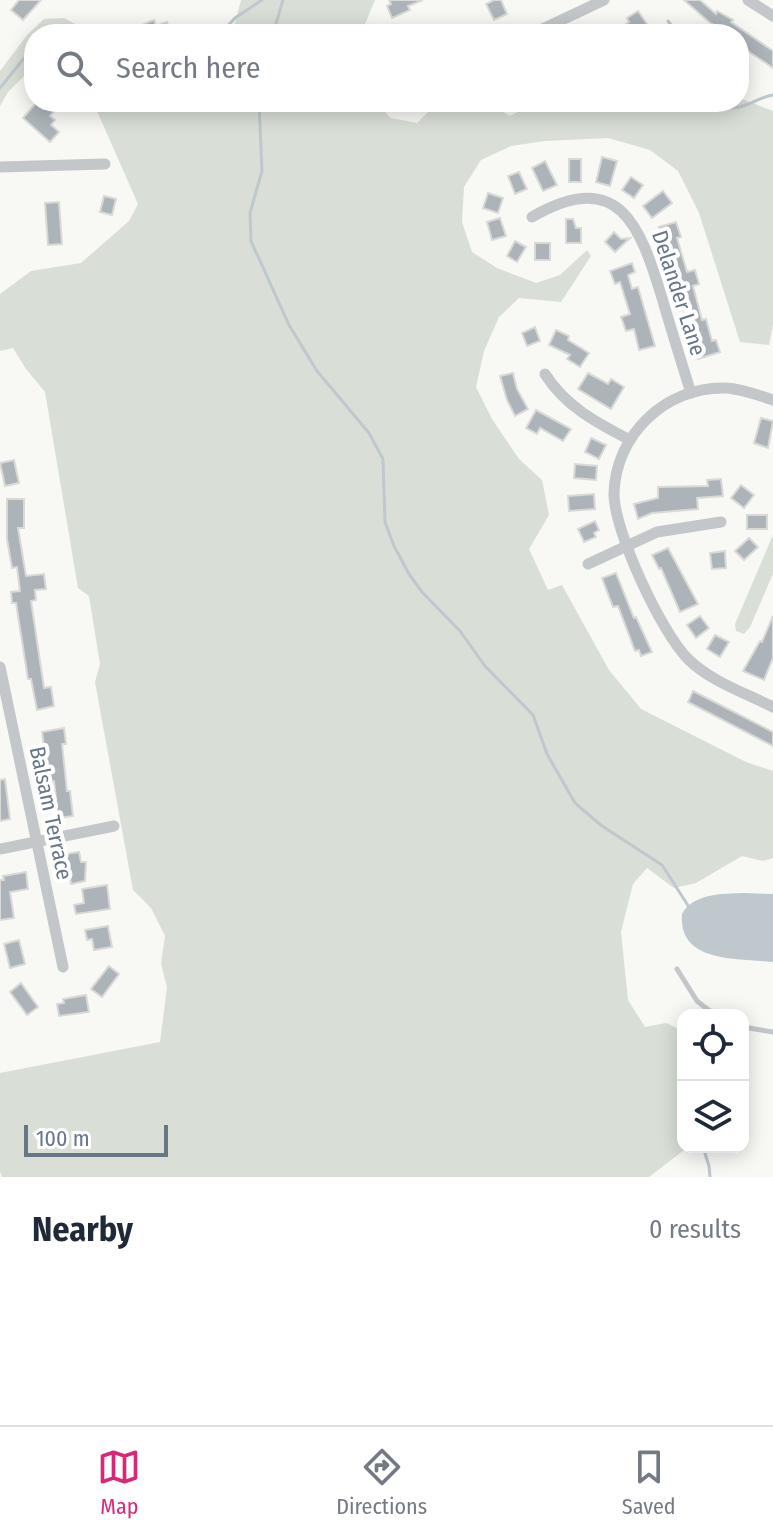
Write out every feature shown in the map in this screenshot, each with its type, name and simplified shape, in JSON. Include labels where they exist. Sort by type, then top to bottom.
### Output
[{"type":"street","points":[[553,24],[604,0]]},
{"type":"street","points":[[748,0],[773,16]]},
{"type":"street","points":[[0,167],[105,164]]},
{"type":"street","name":"Delander Lane","points":[[532,217],[550,207],[582,198],[611,205],[631,220],[651,262],[691,393]]},
{"type":"street","points":[[545,374],[556,392],[567,402],[630,440]]},
{"type":"street","points":[[772,704],[707,673],[688,659],[670,635],[626,545],[619,528],[614,497],[619,463],[630,440],[659,407],[691,393],[724,388],[773,400]]},
{"type":"street","points":[[588,564],[657,532],[721,522]]},
{"type":"street","name":"Balsam Terrace","points":[[0,667],[63,967]]},
{"type":"street","points":[[0,849],[114,826]]},
{"type":"lane","points":[[677,969],[697,1001],[707,1009]]},
{"type":"lane","points":[[749,1028],[773,1032]]},
{"type":"shaded area","points":[[241,0],[375,0],[365,24],[235,24]]},
{"type":"shaded area","points":[[64,18],[75,24],[39,24],[44,19]]},
{"type":"shaded area","points":[[24,39],[24,76],[8,92],[0,106],[0,71]]},
{"type":"shaded area","points":[[749,102],[773,111],[773,325],[769,345],[740,342],[699,213],[678,171],[650,150],[608,138],[511,146],[481,160],[464,187],[462,222],[472,252],[497,268],[536,283],[560,275],[587,250],[591,256],[561,302],[519,298],[499,317],[484,351],[476,387],[492,419],[519,459],[542,480],[549,515],[529,549],[548,590],[562,585],[609,670],[641,709],[746,762],[773,771],[773,858],[763,861],[742,856],[696,883],[674,888],[647,868],[633,884],[621,932],[628,1000],[645,1027],[666,1023],[677,1028],[677,1153],[680,1153],[649,1177],[2,1177],[0,1073],[160,1042],[167,987],[161,964],[165,936],[151,908],[133,890],[95,682],[100,664],[89,596],[78,588],[45,392],[13,348],[0,351],[0,294],[31,271],[81,263],[129,221],[138,204],[97,112],[385,112],[391,118],[417,123],[428,112],[503,112],[510,116],[518,112],[749,112]]},
{"type":"shaded area","points":[[773,535],[773,574],[744,634],[736,631],[735,624]]},
{"type":"shaded area","points":[[773,894],[773,962],[713,955],[690,942],[683,930],[682,914],[694,902],[709,896]]},
{"type":"building","points":[[19,0],[41,0],[23,20],[11,10]]},
{"type":"building","points":[[389,0],[423,0],[392,18],[387,6],[391,4]]},
{"type":"building","points":[[501,0],[507,14],[494,20],[486,4]]},
{"type":"building","points":[[684,0],[700,0],[716,14],[717,11],[733,20],[734,24],[709,22]]},
{"type":"building","points":[[638,11],[647,24],[626,24],[629,22],[627,18]]},
{"type":"building","points":[[749,34],[773,51],[773,68],[749,52]]},
{"type":"building","points":[[28,112],[53,112],[50,116],[55,120],[51,125],[59,132],[50,142],[23,118]]},
{"type":"building","points":[[602,157],[617,161],[610,186],[596,182]]},
{"type":"building","points":[[569,159],[581,159],[581,182],[569,182]]},
{"type":"building","points":[[545,161],[557,185],[543,191],[532,168]]},
{"type":"building","points":[[519,172],[527,189],[515,194],[508,176]]},
{"type":"building","points":[[631,177],[643,185],[634,198],[622,190]]},
{"type":"building","points":[[663,191],[672,203],[652,218],[643,206]]},
{"type":"building","points":[[488,193],[503,198],[498,213],[483,208]]},
{"type":"building","points":[[104,196],[116,199],[112,215],[100,212]]},
{"type":"building","points":[[59,202],[62,244],[48,245],[45,203]]},
{"type":"building","points":[[500,218],[506,236],[492,240],[487,222]]},
{"type":"building","points":[[566,219],[573,219],[576,228],[581,228],[581,243],[566,243]]},
{"type":"building","points":[[676,222],[681,237],[677,238],[687,272],[695,270],[699,284],[693,286],[702,320],[706,319],[712,341],[716,340],[720,352],[698,359],[680,298],[678,284],[682,283],[677,265],[671,267],[659,227]]},
{"type":"building","points":[[614,232],[621,239],[630,238],[615,252],[605,242]]},
{"type":"building","points":[[515,241],[526,247],[517,262],[507,256]]},
{"type":"building","points":[[535,243],[550,243],[550,260],[535,260]]},
{"type":"building","points":[[632,263],[635,272],[628,275],[632,289],[638,287],[655,346],[639,350],[634,329],[626,331],[621,317],[630,314],[620,282],[615,284],[610,271]]},
{"type":"building","points":[[535,327],[540,341],[527,346],[522,333]]},
{"type":"building","points":[[556,330],[569,336],[568,340],[589,353],[580,367],[567,359],[570,355],[549,345]]},
{"type":"building","points":[[513,373],[517,389],[528,409],[515,416],[500,376]]},
{"type":"building","points":[[588,373],[608,384],[611,379],[624,387],[611,409],[578,389]]},
{"type":"building","points":[[536,410],[571,429],[563,441],[540,428],[537,434],[526,428]]},
{"type":"building","points":[[761,418],[773,421],[768,448],[754,443]]},
{"type":"building","points":[[591,438],[606,445],[599,459],[585,452]]},
{"type":"building","points":[[14,460],[19,483],[5,486],[0,463]]},
{"type":"building","points":[[575,464],[597,466],[596,480],[574,478]]},
{"type":"building","points":[[721,479],[723,496],[697,498],[698,509],[652,513],[638,519],[634,504],[658,498],[658,487],[708,486],[707,480]]},
{"type":"building","points":[[741,485],[754,495],[744,508],[731,498]]},
{"type":"building","points":[[594,494],[595,509],[569,511],[568,496]]},
{"type":"building","points":[[7,499],[24,499],[24,528],[18,528],[26,576],[44,574],[46,589],[35,590],[36,600],[31,601],[44,688],[51,687],[54,706],[37,710],[31,679],[28,679],[16,603],[12,603],[11,592],[20,591],[17,567],[12,568],[7,539]]},
{"type":"building","points":[[747,515],[767,515],[767,529],[747,529]]},
{"type":"building","points":[[595,521],[599,530],[594,533],[596,537],[584,542],[578,529]]},
{"type":"building","points":[[749,538],[758,547],[744,560],[735,551]]},
{"type":"building","points":[[668,548],[698,604],[680,612],[652,555]]},
{"type":"building","points":[[725,551],[726,568],[712,569],[710,553]]},
{"type":"building","points":[[616,573],[652,652],[641,656],[639,650],[635,651],[618,606],[613,607],[602,578]]},
{"type":"building","points":[[700,616],[709,628],[696,638],[687,625]]},
{"type":"building","points":[[773,616],[773,658],[764,680],[743,671],[762,642]]},
{"type":"building","points":[[715,635],[729,642],[720,657],[707,649]]},
{"type":"building","points":[[693,691],[773,732],[773,746],[688,702]]},
{"type":"building","points":[[64,728],[66,744],[62,744],[73,816],[58,818],[54,781],[49,782],[42,732]]},
{"type":"building","points":[[5,779],[10,819],[0,821],[0,780]]},
{"type":"building","points":[[79,852],[81,862],[86,862],[85,881],[71,884],[66,854]]},
{"type":"building","points":[[26,872],[28,889],[10,892],[14,918],[0,920],[0,880],[4,880],[3,876]]},
{"type":"building","points":[[107,885],[110,909],[76,914],[74,905],[84,903],[82,889]]},
{"type":"building","points":[[108,926],[112,947],[94,950],[92,939],[87,940],[85,930]]},
{"type":"building","points":[[19,940],[25,964],[10,968],[4,944]]},
{"type":"building","points":[[109,966],[119,974],[102,997],[91,989]]},
{"type":"building","points":[[21,983],[38,1007],[27,1015],[10,992]]},
{"type":"building","points":[[86,995],[89,1012],[59,1016],[57,1004],[64,1003],[63,999]]},
{"type":"waterway","points":[[229,24],[262,0]]},
{"type":"waterway","points":[[276,24],[283,0]]},
{"type":"waterway","points":[[0,88],[24,58]]},
{"type":"waterway","points":[[749,103],[773,95]]},
{"type":"waterway","points":[[259,112],[262,171],[250,213],[251,241],[289,325],[317,371],[369,433],[383,459],[385,522],[409,574],[460,631],[485,666],[533,715],[547,754],[575,803],[602,826],[662,865],[689,907]]},
{"type":"waterway","points":[[705,1153],[710,1177]]}]
